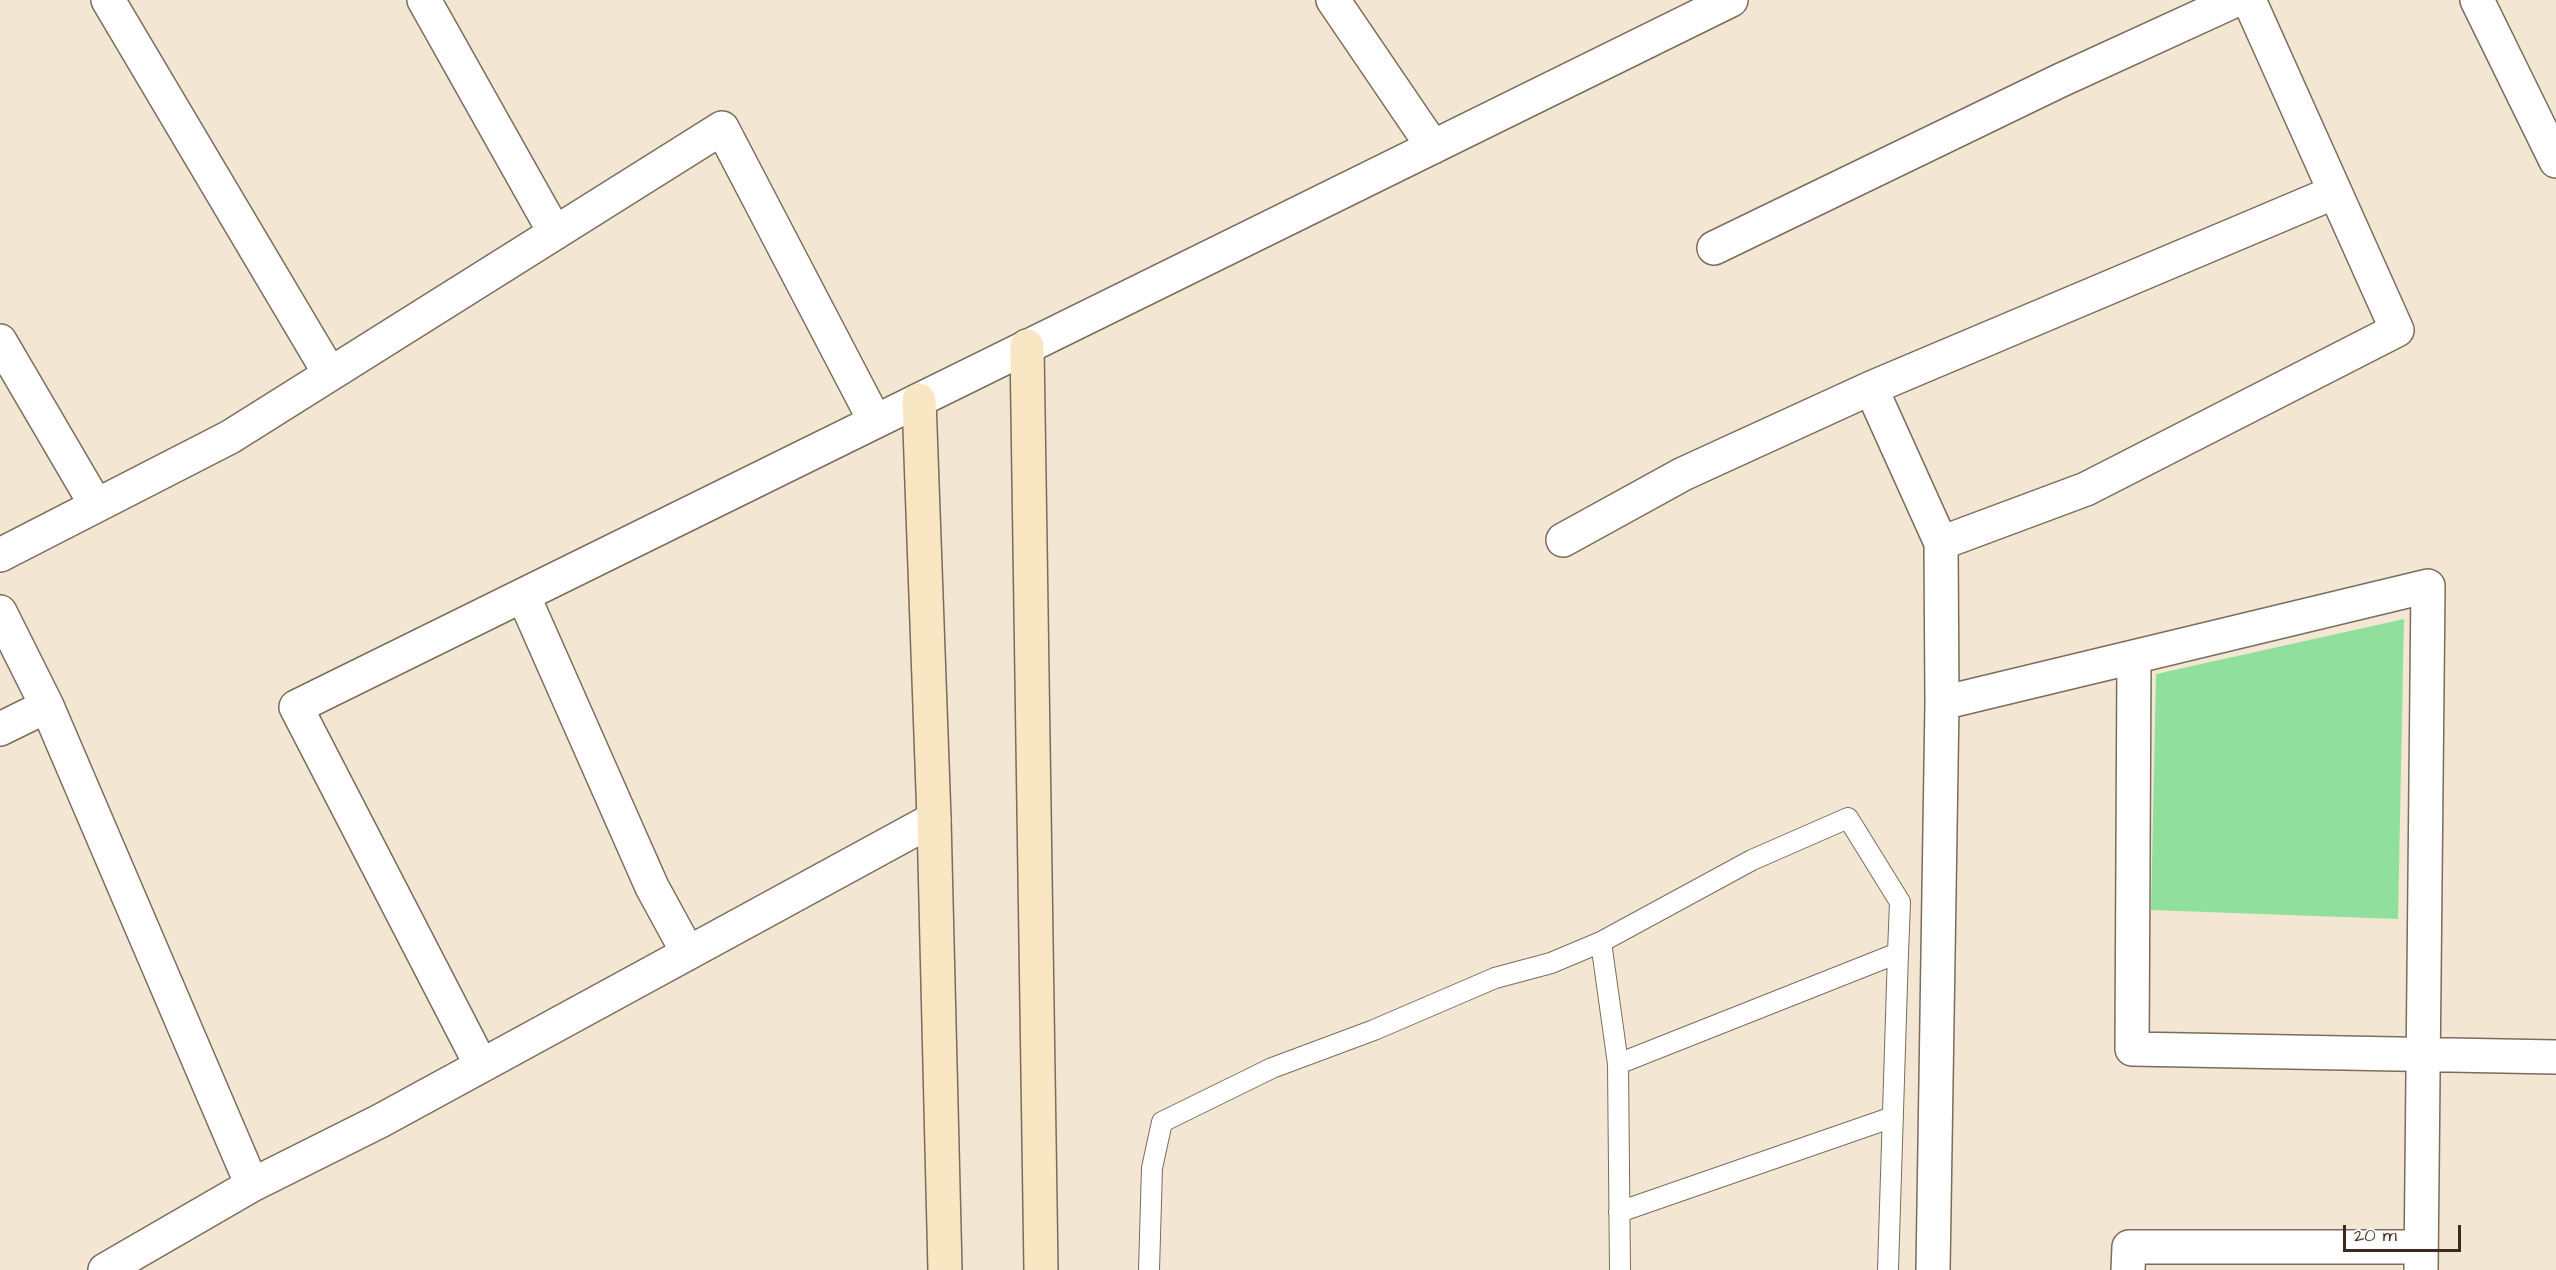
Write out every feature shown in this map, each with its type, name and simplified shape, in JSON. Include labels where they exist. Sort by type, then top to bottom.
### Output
[{"type":"street","points":[[108,0],[330,374]]},
{"type":"street","points":[[424,0],[555,233]]},
{"type":"street","points":[[1334,0],[1433,147]]},
{"type":"street","points":[[481,1065],[296,707],[1731,0]]},
{"type":"street","points":[[1714,248],[2048,86],[2236,0]]},
{"type":"street","points":[[1941,543],[2086,489],[2397,330],[2249,0]]},
{"type":"street","points":[[2477,0],[2556,162]]},
{"type":"street","points":[[0,555],[230,437],[722,128],[875,421]]},
{"type":"street","points":[[1563,540],[1683,474],[1870,388],[2335,192]]},
{"type":"street","points":[[0,341],[96,506]]},
{"type":"street","points":[[1027,346],[1041,1270]]},
{"type":"street","points":[[1870,388],[1941,543],[1942,703],[1933,1270]]},
{"type":"street","points":[[919,400],[934,819],[945,1270]]},
{"type":"street","points":[[1942,703],[2428,586],[2421,1258],[2129,1247],[2128,1270]]},
{"type":"street","points":[[523,595],[652,887],[688,953]]},
{"type":"street","points":[[0,612],[47,706],[252,1185]]},
{"type":"street","points":[[2134,657],[2132,1049],[2556,1058]]},
{"type":"street","points":[[0,729],[47,706]]},
{"type":"street","points":[[105,1270],[252,1185],[380,1121],[934,819]]},
{"type":"lane","points":[[1149,1270],[1152,1168],[1162,1122],[1272,1068],[1374,1030],[1495,978],[1551,963],[1601,942],[1752,860],[1848,818],[1900,902],[1888,1270]]},
{"type":"lane","points":[[1601,942],[1618,1064],[1620,1270]]},
{"type":"lane","points":[[1618,1064],[1899,952]]},
{"type":"lane","points":[[1619,1212],[1893,1118]]},
{"type":"green space","points":[[2404,619],[2398,919],[2151,910],[2156,674]]}]
